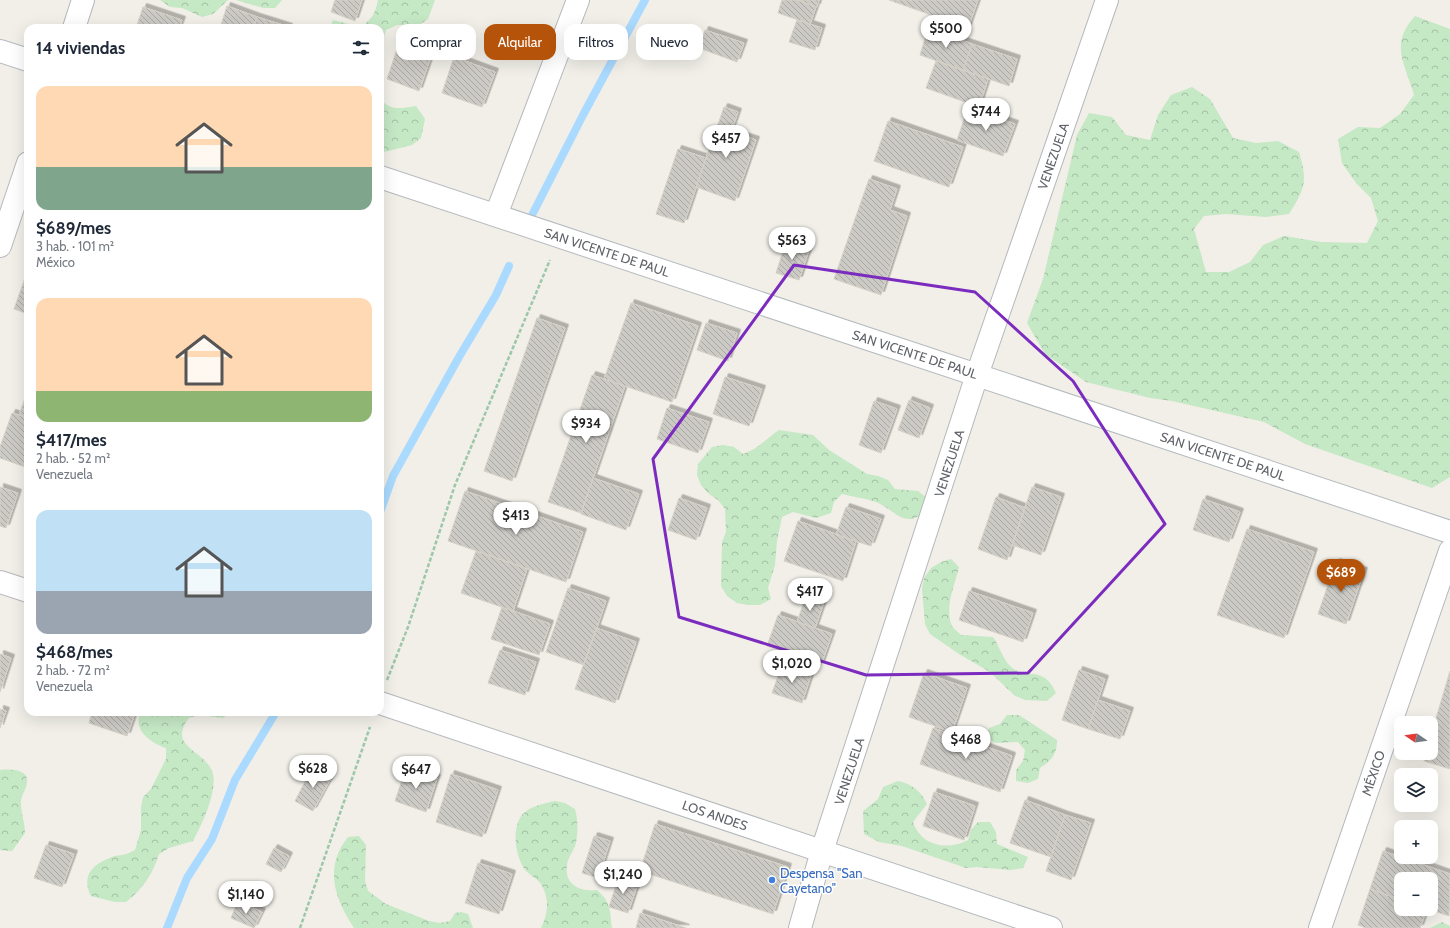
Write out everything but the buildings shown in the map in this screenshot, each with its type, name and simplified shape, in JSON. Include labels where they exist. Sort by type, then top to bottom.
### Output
[{"type":"street","points":[[75,24],[83,0]]},
{"type":"street","points":[[496,215],[578,0]]},
{"type":"street","name":"VENEZUELA","points":[[800,928],[822,851],[977,375],[1107,0]]},
{"type":"street","points":[[0,51],[24,59]]},
{"type":"street","points":[[0,246],[24,175]]},
{"type":"street","name":"SAN VICENTE DE PAUL","points":[[384,178],[1450,532]]},
{"type":"street","name":"MÉXICO","points":[[1320,928],[1450,551]]},
{"type":"street","points":[[0,582],[24,590]]},
{"type":"street","name":"LOS ANDES","points":[[384,703],[1051,928]]},
{"type":"path","points":[[384,691],[408,627],[455,485],[560,237]]},
{"type":"path","points":[[300,928],[375,716]]},
{"type":"highlighted area","points":[[794,265],[975,292],[1073,381],[1165,524],[1028,673],[866,675],[679,617],[653,459]]},
{"type":"green space","points":[[160,0],[228,0],[213,14],[202,17],[182,8],[170,7]]},
{"type":"green space","points":[[236,0],[282,0],[275,8],[263,8]]},
{"type":"green space","points":[[378,0],[435,0],[428,19],[420,24],[396,24],[396,25],[386,30],[384,37],[384,24],[364,24],[372,16],[376,9]]},
{"type":"green space","points":[[1415,16],[1450,29],[1450,477],[1432,488],[1305,444],[1264,422],[1172,401],[1150,398],[1086,382],[1045,354],[1027,323],[1043,279],[1077,135],[1089,113],[1112,117],[1126,135],[1150,140],[1158,115],[1171,95],[1192,87],[1210,99],[1233,138],[1256,143],[1278,141],[1299,152],[1304,178],[1302,191],[1289,214],[1266,217],[1226,214],[1204,216],[1194,229],[1206,272],[1229,272],[1250,262],[1263,245],[1284,236],[1321,242],[1367,243],[1378,221],[1371,198],[1356,183],[1342,163],[1338,139],[1358,127],[1380,128],[1400,114],[1414,95],[1401,54],[1401,45],[1407,26]]},
{"type":"green space","points":[[333,20],[348,24],[332,24]]},
{"type":"green space","points":[[384,102],[396,108],[416,106],[425,119],[421,138],[412,145],[384,152]]},
{"type":"green space","points":[[779,430],[813,435],[829,450],[867,474],[888,480],[895,489],[918,491],[927,498],[927,510],[912,519],[906,519],[900,517],[876,502],[842,494],[834,502],[831,513],[816,518],[793,512],[782,517],[777,541],[775,565],[768,588],[771,599],[760,605],[737,603],[727,596],[721,586],[722,542],[726,532],[725,509],[718,500],[709,494],[701,485],[697,475],[698,464],[712,447],[723,445],[734,447],[743,454],[758,447]]},
{"type":"green space","points":[[951,559],[959,567],[949,612],[952,626],[961,635],[993,637],[1011,667],[1024,673],[1041,676],[1051,684],[1056,693],[1047,701],[1025,700],[1014,695],[990,672],[959,654],[930,634],[925,624],[922,589],[924,578],[931,568],[941,562]]},
{"type":"green space","points":[[1007,715],[1019,715],[1057,740],[1055,753],[1048,762],[1040,768],[1038,779],[1028,783],[1016,781],[1016,770],[1023,761],[1025,750],[1018,742],[995,743],[986,736],[989,728],[1000,724]]},
{"type":"green space","points":[[139,716],[196,716],[189,718],[183,728],[182,736],[185,743],[209,766],[213,774],[213,790],[208,808],[193,841],[169,848],[159,854],[154,868],[142,887],[126,902],[115,902],[91,896],[87,885],[88,876],[98,864],[103,861],[135,850],[141,830],[141,808],[143,797],[151,789],[166,759],[166,748],[155,743],[145,735],[141,730],[138,719]]},
{"type":"green space","points":[[208,716],[226,716],[223,718]]},
{"type":"green space","points":[[0,770],[21,772],[25,774],[27,778],[27,784],[21,800],[25,833],[12,851],[0,850]]},
{"type":"green space","points":[[898,781],[908,784],[916,789],[922,795],[927,804],[913,822],[917,830],[928,841],[943,845],[960,843],[968,840],[971,830],[978,822],[990,822],[996,832],[997,844],[1028,857],[1023,868],[1011,870],[977,867],[966,868],[902,846],[879,842],[864,834],[863,811],[878,799],[883,787]]},
{"type":"green space","points":[[555,801],[565,803],[575,809],[577,817],[576,843],[567,863],[568,878],[575,886],[585,890],[597,890],[602,894],[609,907],[612,928],[541,928],[547,906],[546,895],[541,884],[526,871],[522,865],[516,846],[516,833],[519,820],[525,812],[537,806]]},
{"type":"green space","points":[[359,836],[366,845],[365,881],[368,891],[386,904],[429,921],[440,923],[450,921],[455,913],[461,912],[468,914],[473,928],[354,928],[341,905],[337,894],[334,882],[334,871],[336,860],[348,837]]},
{"type":"green space","points":[[1442,922],[1450,926],[1450,928],[1430,928]]},
{"type":"waterway","points":[[532,215],[583,115],[645,0]]},
{"type":"waterway","points":[[384,501],[393,476],[459,357],[496,295],[509,266]]},
{"type":"waterway","points":[[167,928],[187,878],[212,839],[235,780],[274,716]]},
{"type":"place","name":"Despensa \"San Cayetano\"","points":[[772,880]]}]
